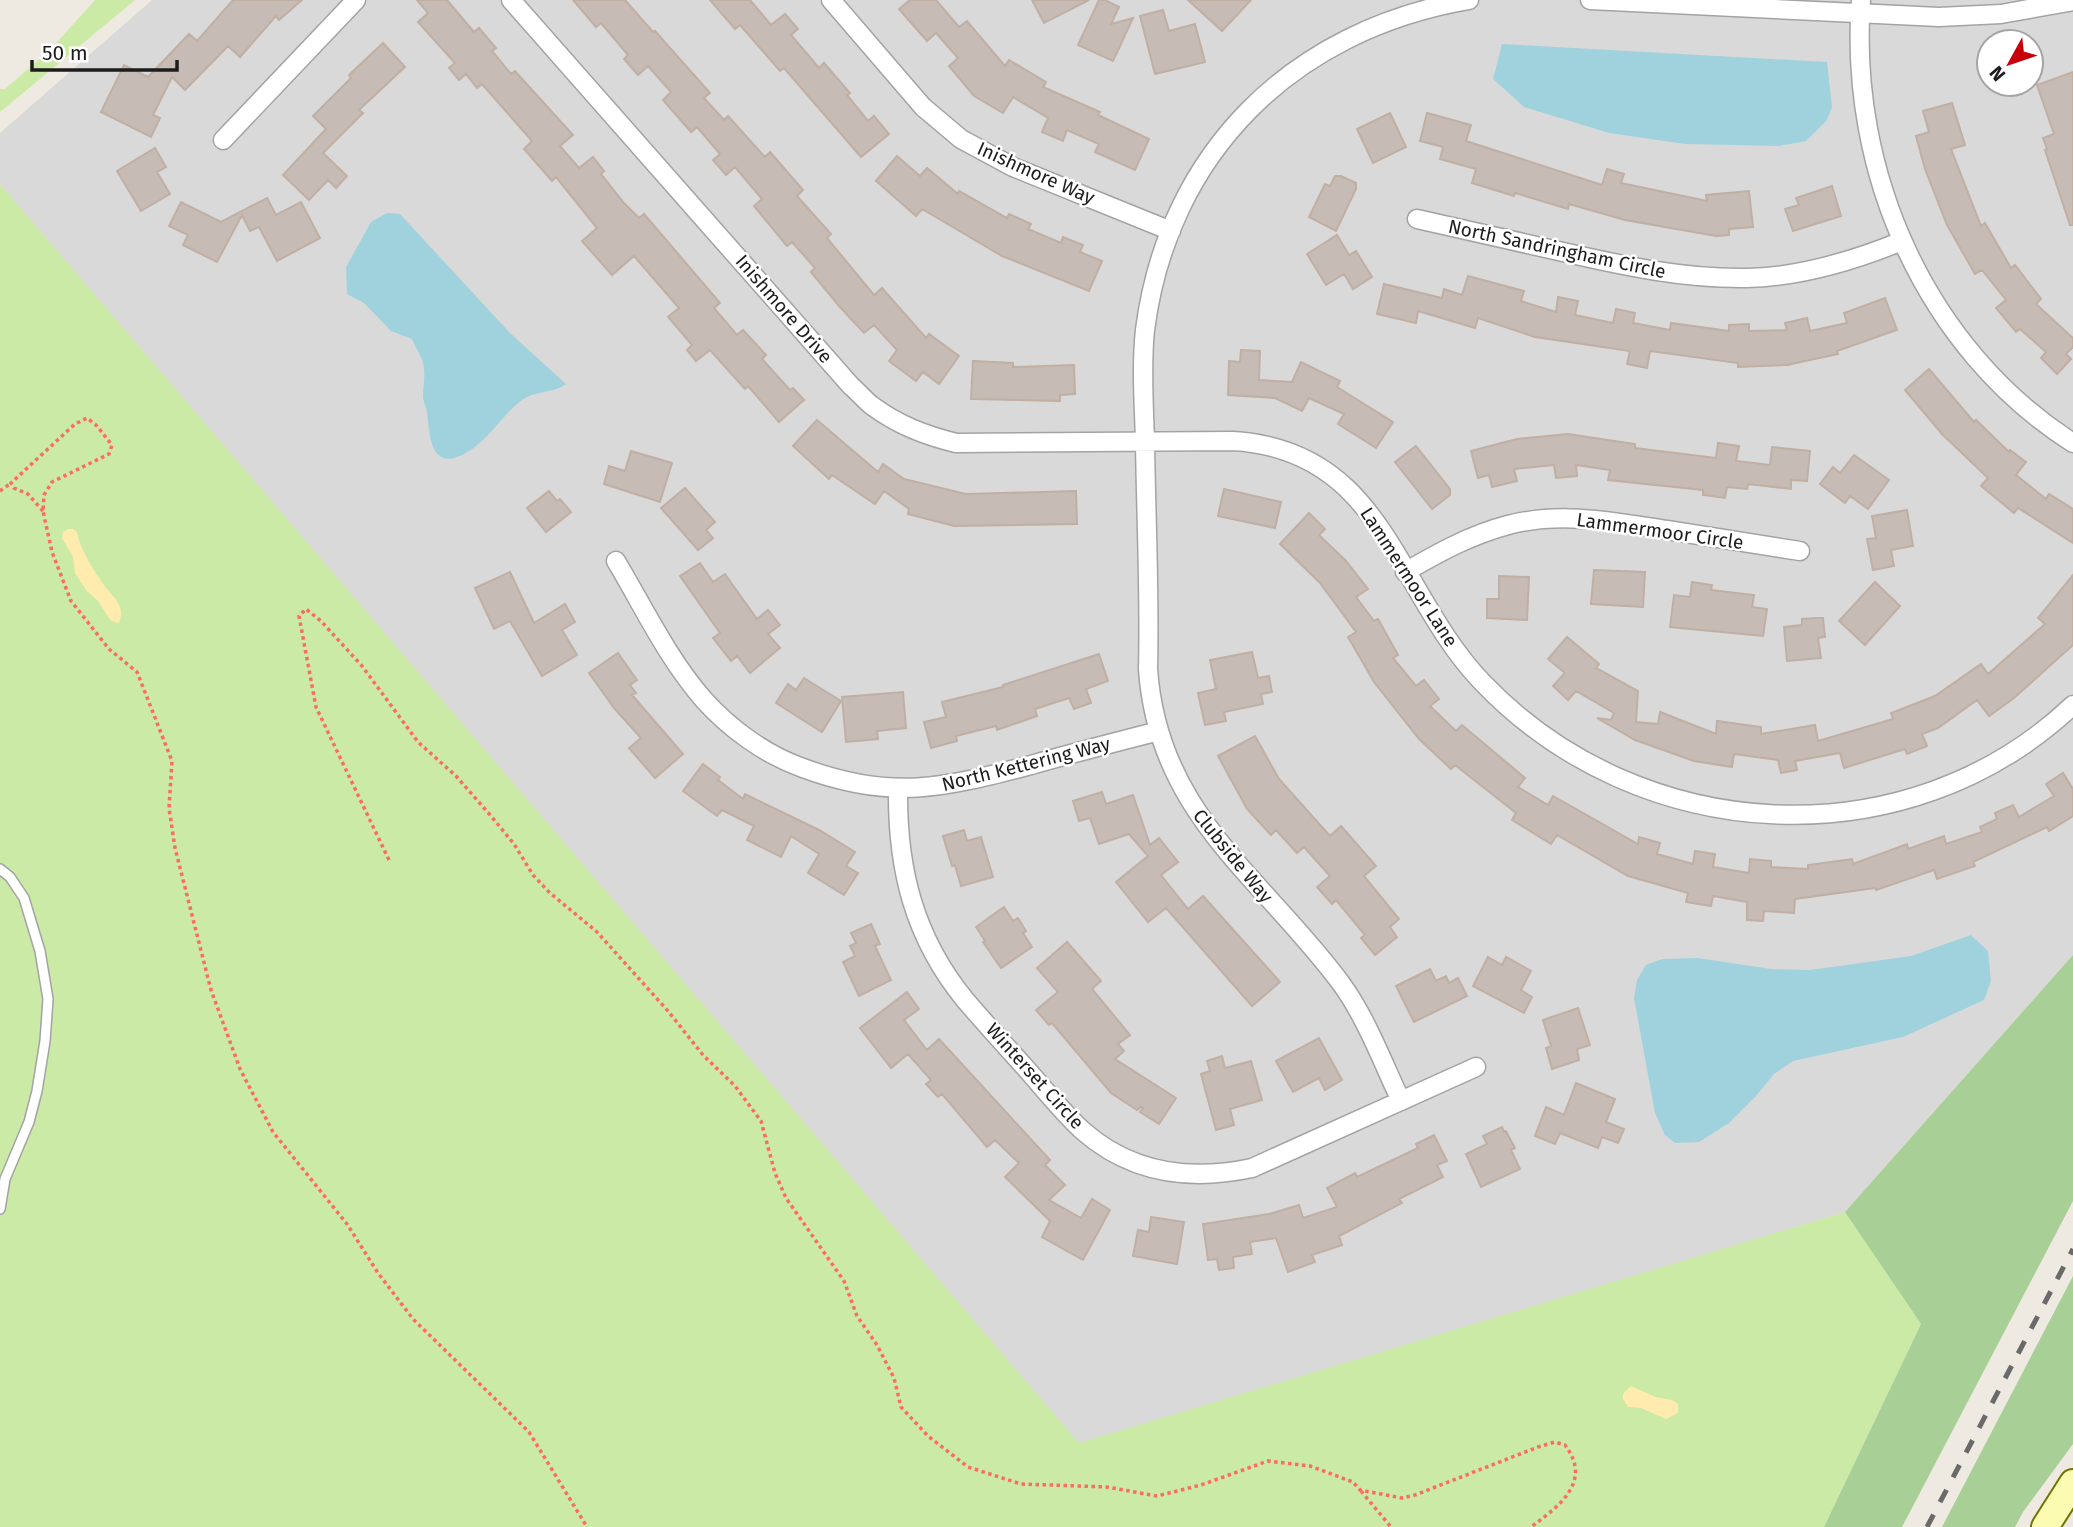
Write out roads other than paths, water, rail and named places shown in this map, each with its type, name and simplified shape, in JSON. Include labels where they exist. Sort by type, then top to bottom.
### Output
[{"type":"main road","points":[[2045,1527],[2073,1483]]},
{"type":"street","points":[[223,141],[356,0]]},
{"type":"street","name":"Inishmore Drive","points":[[511,0],[870,404],[918,433],[956,443],[1145,443]]},
{"type":"street","name":"Inishmore Way","points":[[831,0],[923,107],[961,139],[1013,167],[1171,231]]},
{"type":"street","name":"Clubside Way","points":[[1401,1101],[1346,991],[1204,824],[1178,782],[1159,731],[1150,696],[1148,669],[1143,370],[1150,301],[1161,257],[1191,189],[1212,155],[1237,123],[1302,65],[1349,36],[1425,4],[1469,0]]},
{"type":"street","points":[[1590,0],[1860,7],[1963,17],[2040,9],[2073,1]]},
{"type":"street","points":[[1860,7],[1860,69],[1866,121],[1878,176],[1902,241],[1938,308],[1970,351],[2021,404],[2073,443]]},
{"type":"street","name":"North Sandringham Circle","points":[[1417,219],[1642,270],[1714,278],[1798,273],[1865,256],[1902,241]]},
{"type":"street","name":"Lammermoor Lane","points":[[1145,443],[1260,444],[1301,456],[1328,472],[1353,492],[1373,517],[1438,627],[1471,670],[1502,702],[1544,736],[1590,765],[1624,782],[1665,797],[1718,809],[1772,815],[1864,809],[1907,798],[1958,780],[1992,763],[2038,734],[2073,705]]},
{"type":"street","name":"Lammermoor Circle","points":[[1405,572],[1475,535],[1509,524],[1550,518],[1595,519],[1800,551]]},
{"type":"street","name":"North Kettering Way","points":[[616,561],[684,676],[706,702],[731,726],[768,752],[818,775],[859,785],[898,789],[954,785],[1159,731]]},
{"type":"street","name":"Winterset Circle","points":[[898,789],[897,822],[903,870],[918,920],[936,958],[972,1007],[1066,1113],[1097,1142],[1141,1165],[1182,1174],[1225,1173],[1252,1168],[1476,1067]]},
{"type":"lane","points":[[0,869],[10,877],[24,898],[40,951],[48,999],[37,1091],[29,1122],[5,1179],[0,1209]]},
{"type":"water","points":[[1502,44],[1827,62],[1832,107],[1827,120],[1806,141],[1779,146],[1685,144],[1609,133],[1524,107],[1493,79]]},
{"type":"water","points":[[387,213],[400,214],[510,333],[566,384],[521,401],[474,448],[454,458],[439,455],[431,441],[423,398],[424,367],[412,339],[391,331],[364,303],[347,294],[346,267],[371,222]]},
{"type":"water","points":[[1971,935],[1988,951],[1991,981],[1984,1000],[1903,1037],[1793,1061],[1774,1074],[1729,1123],[1699,1142],[1675,1143],[1665,1135],[1655,1113],[1634,998],[1637,980],[1646,965],[1662,959],[1698,958],[1771,969],[1810,970],[1911,956]]},
{"type":"railway","points":[[1927,1527],[2073,1249]]}]
